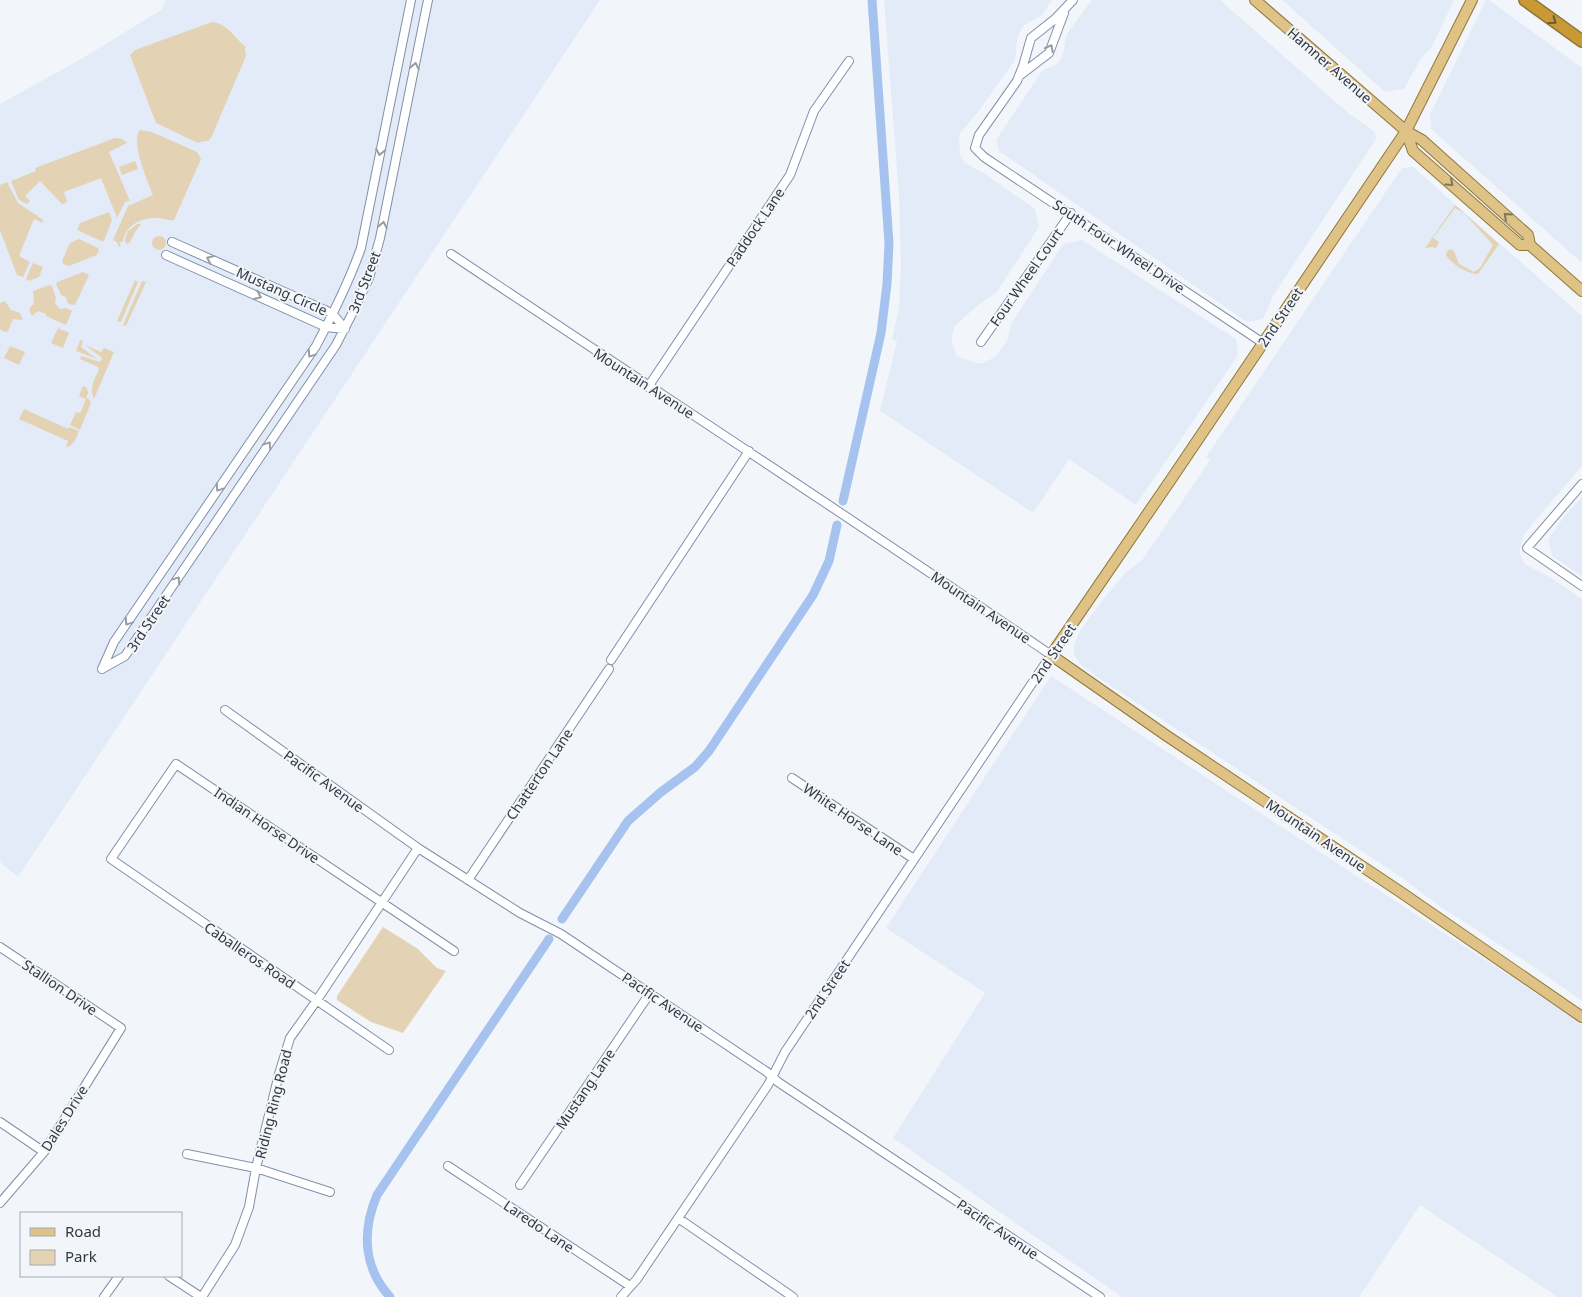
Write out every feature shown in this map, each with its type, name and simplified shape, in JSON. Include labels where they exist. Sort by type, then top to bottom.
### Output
[{"type":"highway","points":[[1525,0],[1582,41]]},
{"type":"main road","name":"Hamner Avenue","points":[[1255,0],[1406,131],[1422,140],[1528,235],[1530,246],[1582,291]]},
{"type":"main road","name":"2nd Street","points":[[1051,655],[1406,131],[1472,0]]},
{"type":"main road","name":"Mountain Avenue","points":[[1051,655],[1167,736],[1386,882],[1582,1017]]},
{"type":"street","name":"3rd Street","points":[[411,0],[360,248],[351,275],[333,314],[316,346],[114,642],[102,669],[125,656],[325,362],[345,329],[369,278],[380,238],[428,0]]},
{"type":"street","points":[[1019,77],[1031,38],[1043,30],[1073,0]]},
{"type":"street","points":[[1019,77],[1049,53],[1057,28],[1067,7]]},
{"type":"street","name":"Paddock Lane","points":[[648,387],[790,175],[814,111],[848,62]]},
{"type":"street","name":"South Four Wheel Drive","points":[[1019,77],[979,134],[975,148],[984,157],[1264,343]]},
{"type":"street","points":[[390,104],[406,109]]},
{"type":"street","name":"Four Wheel Court","points":[[981,342],[1071,213]]},
{"type":"street","name":"Mustang Circle","points":[[172,242],[333,314],[345,329]]},
{"type":"street","name":"Mountain Avenue","points":[[451,254],[648,387],[832,506],[1051,655]]},
{"type":"street","name":"Mustang Circle","points":[[166,255],[326,327],[345,329]]},
{"type":"street","points":[[611,660],[749,451]]},
{"type":"street","points":[[1582,484],[1526,548],[1582,586]]},
{"type":"street","name":"2nd Street","points":[[621,1297],[637,1279],[773,1077],[785,1052],[1051,655]]},
{"type":"street","name":"Chatterton Lane","points":[[468,880],[609,669]]},
{"type":"street","name":"Pacific Avenue","points":[[225,710],[418,848],[520,913],[561,934],[778,1082],[1100,1297]]},
{"type":"street","name":"Indian Horse Drive","points":[[111,859],[176,764],[454,950]]},
{"type":"street","name":"White Horse Lane","points":[[792,778],[914,859]]},
{"type":"street","name":"Riding Ring Road","points":[[201,1297],[235,1246],[250,1207],[256,1168],[279,1074],[290,1038],[418,848]]},
{"type":"street","name":"Caballeros Road","points":[[111,859],[389,1050]]},
{"type":"street","name":"Stallion Drive","points":[[0,947],[121,1028]]},
{"type":"street","name":"Mustang Lane","points":[[520,1185],[650,993]]},
{"type":"street","name":"Dales Drive","points":[[0,1203],[44,1152],[121,1028]]},
{"type":"street","points":[[0,1122],[44,1152]]},
{"type":"street","points":[[187,1154],[256,1168],[330,1192]]},
{"type":"street","name":"Laredo Lane","points":[[448,1166],[630,1286]]},
{"type":"street","points":[[678,1218],[793,1297]]},
{"type":"street","points":[[104,1297],[118,1277]]},
{"type":"street","points":[[171,1277],[201,1297]]},
{"type":"shaded area","points":[[166,0],[600,0],[18,877],[0,862],[0,104],[81,59],[161,10]]},
{"type":"shaded area","points":[[884,0],[1052,0],[1041,16],[1024,25],[1017,40],[1015,60],[978,112],[961,132],[959,138],[960,155],[965,163],[985,174],[1035,209],[1039,227],[996,293],[978,305],[955,326],[952,344],[957,356],[976,363],[984,363],[996,356],[1007,341],[1011,324],[1063,244],[1082,240],[1236,339],[1238,355],[1136,505],[1069,459],[1033,513],[880,411],[897,341],[892,340],[899,307],[901,264],[899,196]]},
{"type":"shaded area","points":[[1092,0],[1220,0],[1347,112],[1375,132],[1376,139],[1273,296],[1263,319],[1247,322],[999,151],[996,140],[1042,71],[1057,64],[1064,50],[1066,35]]},
{"type":"shaded area","points":[[1282,0],[1454,0],[1432,47],[1421,58],[1404,89],[1385,92]]},
{"type":"shaded area","points":[[1486,0],[1489,0],[1582,68],[1582,263],[1431,129],[1430,115]]},
{"type":"shaded area","points":[[1413,167],[1582,316],[1582,466],[1524,534],[1519,552],[1525,564],[1551,578],[1582,599],[1582,1001],[1528,963],[1438,905],[1401,877],[1096,676],[1081,665],[1074,655],[1074,644],[1080,631],[1125,573],[1143,559],[1210,460],[1206,457],[1402,168]]},
{"type":"shaded area","points":[[1582,497],[1582,576],[1552,556],[1548,540],[1563,518]]},
{"type":"shaded area","points":[[1051,676],[1582,1024],[1582,1297],[1558,1297],[1420,1205],[1359,1297],[1122,1297],[893,1138],[985,993],[886,928]]},
{"type":"green space","points":[[212,22],[223,25],[246,47],[246,56],[211,138],[208,141],[198,143],[156,123],[130,55],[135,50]]},
{"type":"green space","points":[[140,130],[152,132],[197,152],[201,159],[174,220],[152,218],[135,223],[127,231],[123,242],[119,242],[121,246],[119,247],[117,242],[113,240],[128,206],[153,195],[138,152],[137,135]]},
{"type":"green space","points":[[115,138],[122,139],[127,143],[109,152],[130,201],[125,202],[117,218],[101,178],[64,192],[67,202],[62,204],[40,181],[25,196],[30,201],[27,204],[19,200],[11,181],[36,171],[35,168]]},
{"type":"green space","points":[[135,161],[138,169],[122,175],[119,167]]},
{"type":"green space","points":[[7,182],[18,203],[42,219],[43,223],[34,219],[19,256],[30,262],[23,277],[17,275],[0,230],[0,185]]},
{"type":"green space","points":[[1455,205],[1499,244],[1478,274],[1460,268],[1446,255],[1447,251],[1451,249],[1454,251],[1459,264],[1474,272],[1480,268],[1493,245],[1465,214],[1455,208],[1433,238],[1439,242],[1436,248],[1425,248]]},
{"type":"green space","points":[[109,212],[112,220],[104,241],[77,230],[80,223]]},
{"type":"green space","points":[[137,224],[141,224],[130,242],[126,244],[125,240],[128,231]]},
{"type":"green space","points":[[159,236],[164,238],[166,243],[164,248],[159,250],[154,248],[152,243],[154,238]]},
{"type":"green space","points":[[79,239],[98,248],[97,255],[69,266],[63,264],[62,261],[70,243]]},
{"type":"green space","points":[[33,263],[43,267],[39,277],[29,281],[26,279]]},
{"type":"green space","points":[[83,272],[89,275],[75,305],[68,304],[66,297],[61,295],[56,284]]},
{"type":"green space","points":[[135,280],[138,282],[121,322],[117,321]]},
{"type":"green space","points":[[142,281],[146,282],[126,326],[123,325]]},
{"type":"green space","points":[[49,285],[52,286],[56,298],[55,303],[60,309],[66,308],[72,311],[66,325],[38,311],[32,316],[29,309],[34,303],[33,291]]},
{"type":"green space","points":[[5,301],[11,310],[20,313],[23,320],[13,319],[8,331],[5,332],[0,329],[0,303]]},
{"type":"green space","points":[[58,328],[69,333],[63,348],[51,343]]},
{"type":"green space","points":[[80,340],[83,341],[81,347],[97,359],[76,351]]},
{"type":"green space","points":[[85,345],[101,352],[104,348],[114,352],[94,399],[92,388],[99,370],[98,367],[80,359],[81,356],[100,362],[102,358]]},
{"type":"green space","points":[[10,346],[25,352],[19,365],[4,358]]},
{"type":"green space","points":[[83,386],[87,388],[86,398],[91,403],[80,430],[70,425],[76,412],[80,413],[86,399],[79,396]]},
{"type":"green space","points":[[24,409],[68,429],[69,427],[79,431],[74,441],[66,447],[68,441],[19,419]]},
{"type":"green space","points":[[383,927],[418,949],[437,968],[446,971],[403,1033],[371,1022],[337,1000],[337,996]]},
{"type":"waterway","points":[[843,501],[881,333],[887,284],[889,243],[872,0]]},
{"type":"waterway","points":[[562,919],[628,821],[661,792],[695,767],[709,751],[813,595],[829,561],[837,525]]},
{"type":"waterway","points":[[390,1297],[374,1273],[368,1248],[369,1222],[377,1195],[549,939]]}]
